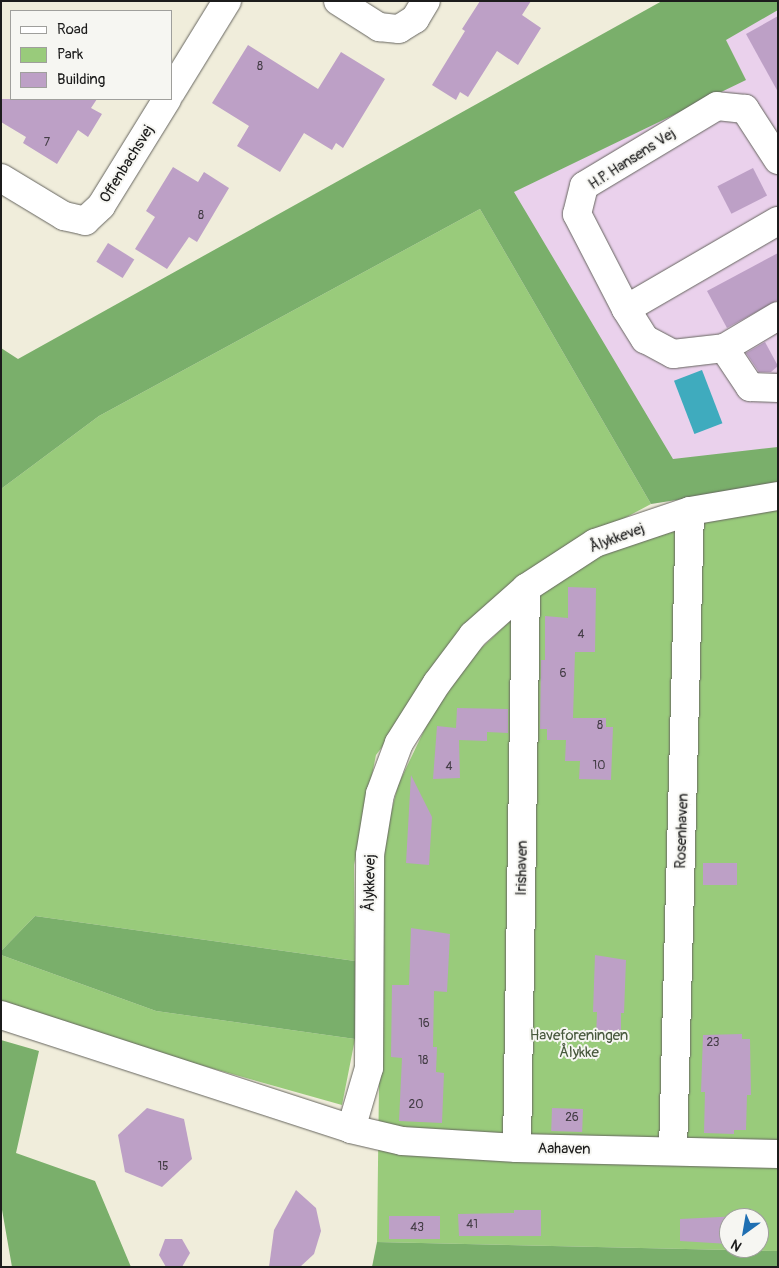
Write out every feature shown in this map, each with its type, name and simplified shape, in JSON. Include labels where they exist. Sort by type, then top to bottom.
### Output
[{"type":"street","points":[[172,90],[226,1]]},
{"type":"street","points":[[338,1],[379,27],[398,29],[415,19],[426,1]]},
{"type":"street","name":"Offenbachsvej","points":[[1,178],[64,216],[84,221],[101,206],[166,100]]},
{"type":"street","name":"H.P. Hansens Vej","points":[[778,160],[745,109],[716,106],[584,186],[577,214],[626,309],[645,340],[674,354],[724,348],[778,316]]},
{"type":"street","points":[[626,309],[778,221]]},
{"type":"street","points":[[724,348],[750,387],[778,388]]},
{"type":"street","name":"Ålykkevej","points":[[351,1129],[370,1068],[370,855],[380,794],[399,743],[437,683],[473,635],[526,588],[595,543],[690,511],[778,496]]},
{"type":"street","name":"Rosenhaven","points":[[673,1151],[690,511]]},
{"type":"street","name":"Irishaven","points":[[517,1148],[526,588]]},
{"type":"street","points":[[1,1015],[351,1129]]},
{"type":"street","name":"Aahaven","points":[[351,1129],[402,1142],[517,1148],[778,1154]]},
{"type":"shaded area","points":[[662,1],[778,1],[778,484],[651,504],[480,209]]},
{"type":"green space","points":[[662,1],[778,1],[778,10],[726,40],[746,80],[514,192],[673,459],[778,447],[778,484],[651,504],[480,209],[99,416],[1,489],[1,348],[18,359]]},
{"type":"green space","points":[[480,209],[651,504],[576,544],[488,608],[376,755],[354,865],[355,961],[35,916],[1,951],[1,489],[99,416]]},
{"type":"green space","name":"Haveforeningen Ålykke","points":[[778,509],[778,1251],[769,1251],[769,1208],[719,1208],[719,1250],[377,1242],[382,849],[398,785],[430,718],[475,654],[541,592],[609,551],[708,521]]},
{"type":"green space","points":[[35,916],[355,961],[355,1039],[156,1011],[1,955],[1,951]]},
{"type":"green space","points":[[1,955],[156,1011],[355,1039],[342,1105],[1,1009]]},
{"type":"green space","points":[[1,1040],[39,1051],[16,1153],[95,1181],[131,1267],[12,1267],[1,1204]]},
{"type":"green space","points":[[377,1242],[719,1250],[719,1258],[769,1258],[769,1251],[778,1251],[778,1267],[372,1267]]},
{"type":"water","points":[[702,370],[722,423],[694,434],[674,381]]},
{"type":"building","points":[[480,1],[531,1],[522,15],[541,28],[518,65],[497,51],[468,97],[460,92],[456,100],[432,85],[465,31],[462,29]]},
{"type":"building","points":[[778,16],[778,92],[746,34]]},
{"type":"building","points":[[248,45],[318,89],[341,52],[385,79],[343,148],[336,143],[332,150],[304,133],[280,172],[237,146],[249,126],[212,103]]},
{"type":"building","points":[[1,99],[96,100],[91,108],[102,114],[88,137],[78,130],[57,164],[23,143],[26,137],[1,122]]},
{"type":"building","points":[[173,167],[198,182],[204,172],[229,188],[197,242],[189,237],[167,269],[135,249],[155,217],[146,211]]},
{"type":"building","points":[[753,168],[767,196],[731,214],[717,186]]},
{"type":"building","points":[[108,243],[134,259],[123,278],[96,262]]},
{"type":"building","points":[[778,253],[778,300],[727,328],[707,291]]},
{"type":"building","points":[[765,342],[778,366],[771,372],[759,372],[746,353]]},
{"type":"building","points":[[568,587],[596,588],[595,652],[575,652],[573,718],[606,718],[606,727],[613,727],[611,780],[579,779],[580,761],[565,761],[566,740],[547,740],[547,729],[540,729],[541,660],[545,660],[545,616],[568,618]]},
{"type":"building","points":[[457,708],[508,709],[508,733],[487,732],[487,741],[459,740],[460,778],[433,779],[437,726],[456,728]]},
{"type":"building","points":[[411,775],[432,817],[429,865],[406,863]]},
{"type":"building","points":[[703,863],[737,863],[737,885],[703,885]]},
{"type":"building","points":[[411,928],[450,934],[447,992],[434,991],[433,1047],[437,1047],[436,1072],[444,1073],[442,1123],[399,1121],[402,1058],[391,1057],[392,985],[409,985]]},
{"type":"building","points":[[595,955],[626,960],[624,1013],[621,1013],[621,1038],[596,1037],[597,1012],[593,1012]]},
{"type":"building","points":[[742,1034],[742,1039],[750,1039],[751,1095],[747,1095],[746,1130],[734,1130],[734,1134],[704,1133],[705,1092],[701,1092],[703,1035]]},
{"type":"building","points":[[147,1108],[184,1119],[192,1159],[162,1187],[125,1172],[118,1135]]},
{"type":"building","points":[[552,1108],[583,1109],[582,1132],[551,1131]]},
{"type":"building","points":[[296,1190],[316,1208],[321,1231],[314,1254],[300,1267],[269,1267],[274,1230]]},
{"type":"building","points":[[514,1210],[541,1210],[541,1236],[459,1236],[458,1214],[514,1213]]},
{"type":"building","points":[[389,1216],[440,1216],[440,1239],[389,1239]]},
{"type":"building","points":[[719,1217],[719,1243],[680,1241],[680,1219]]},
{"type":"building","points":[[165,1239],[182,1239],[190,1253],[182,1267],[166,1267],[159,1255]]}]
